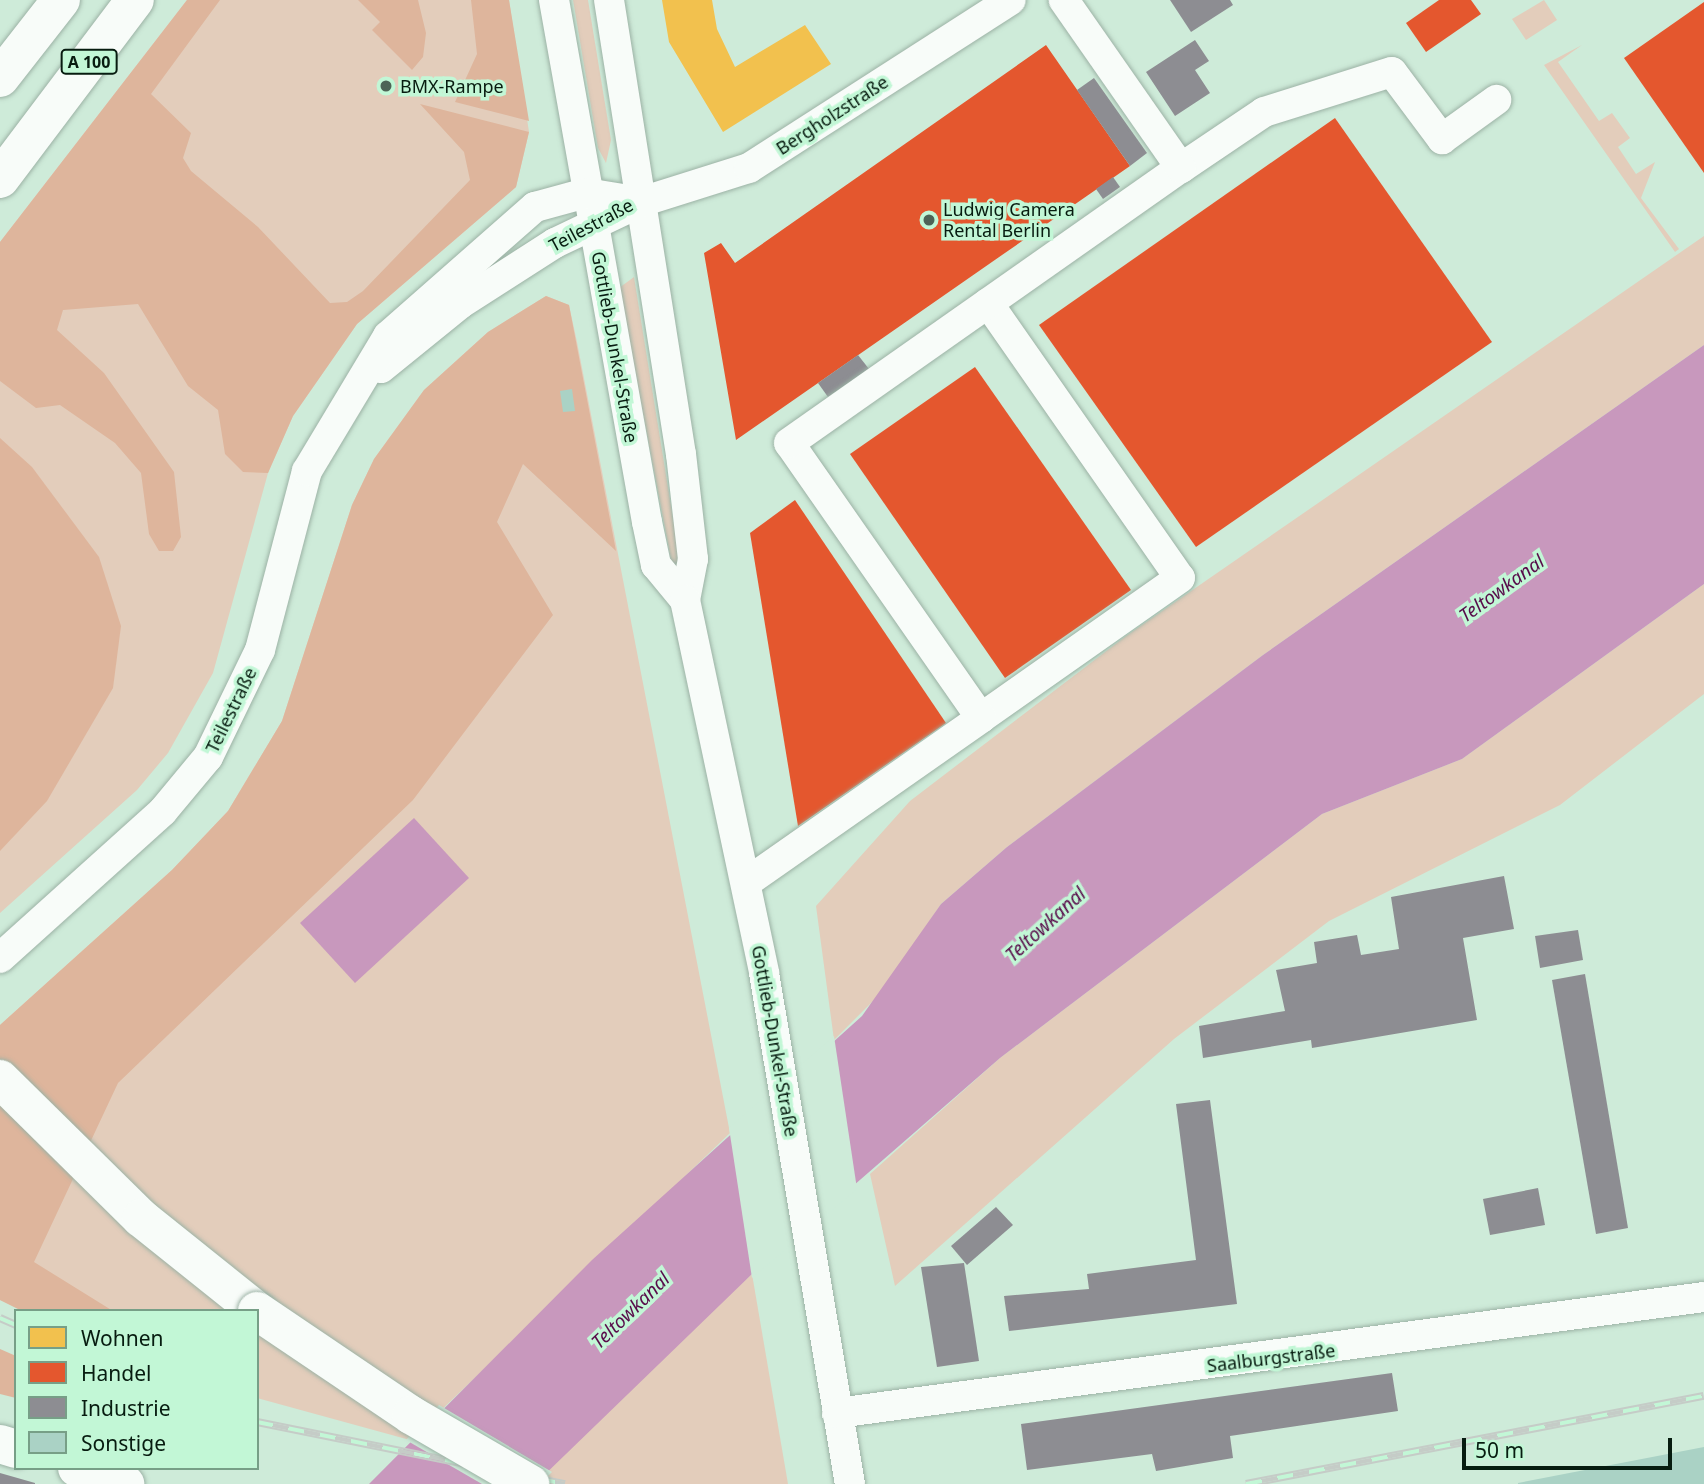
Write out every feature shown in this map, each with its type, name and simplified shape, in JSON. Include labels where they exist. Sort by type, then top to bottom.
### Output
[{"type":"highway","points":[[0,78],[61,0]]},
{"type":"highway","name":"A 100","points":[[0,179],[135,0]]},
{"type":"highway","points":[[0,1079],[141,1218],[255,1309]]},
{"type":"highway","points":[[259,1312],[411,1415],[530,1484]]},
{"type":"highway","points":[[82,1470],[125,1484]]},
{"type":"street","name":"Gottlieb-Dunkel-Straße","points":[[554,0],[586,193],[656,565],[685,600]]},
{"type":"street","name":"Gottlieb-Dunkel-Straße","points":[[608,0],[641,202],[693,559],[685,600],[764,973],[850,1484]]},
{"type":"street","name":"Bergholzstraße","points":[[641,202],[749,168],[1011,0]]},
{"type":"street","points":[[1064,0],[1181,168]]},
{"type":"street","points":[[981,718],[789,443],[1264,112],[1392,72],[1442,139],[1496,100]]},
{"type":"street","name":"Teilestraße","points":[[0,958],[163,811],[208,757],[260,650],[307,471],[351,393],[388,336],[441,286],[535,206],[586,193],[641,202]]},
{"type":"street","name":"Teilestraße","points":[[351,393],[460,304],[592,225],[641,202]]},
{"type":"street","points":[[747,883],[1181,578],[989,303]]},
{"type":"street","name":"Saalburgstraße","points":[[837,1413],[1704,1297]]},
{"type":"shaded area","points":[[187,0],[509,0],[529,132],[516,187],[357,324],[293,416],[268,473],[213,673],[168,753],[137,790],[0,913],[0,242]]},
{"type":"shaded area","points":[[187,0],[220,0],[151,94],[191,133],[183,158],[191,171],[258,227],[330,303],[347,302],[363,291],[470,180],[464,152],[420,104],[529,132],[516,187],[357,324],[293,416],[268,473],[243,472],[225,454],[218,410],[188,386],[138,304],[63,310],[57,330],[104,373],[174,472],[181,537],[173,551],[159,551],[149,534],[141,473],[115,443],[60,405],[36,408],[0,381],[0,242]]},
{"type":"shaded area","points":[[358,0],[418,0],[426,33],[423,57],[412,70],[372,30],[380,22]]},
{"type":"shaded area","points":[[471,0],[509,0],[529,121],[455,102],[477,54]]},
{"type":"shaded area","points":[[573,0],[588,0],[611,140],[606,163],[598,148]]},
{"type":"shaded area","points":[[1544,0],[1557,20],[1526,40],[1512,19]]},
{"type":"shaded area","points":[[1582,45],[1558,62],[1599,121],[1612,113],[1630,138],[1618,147],[1636,174],[1655,162],[1641,198],[1679,249],[1675,252],[1544,65]]},
{"type":"shaded area","points":[[1704,236],[1704,345],[1263,655],[1007,847],[941,904],[883,991],[834,1040],[816,906],[910,801],[1126,636]]},
{"type":"shaded area","points":[[634,277],[682,574],[674,575],[619,288]]},
{"type":"shaded area","points":[[546,296],[569,305],[730,1133],[410,1440],[259,1399],[259,1309],[19,1309],[0,1300],[0,1025],[172,870],[228,811],[282,721],[352,505],[374,459],[424,390],[488,332]]},
{"type":"shaded area","points":[[546,296],[569,305],[616,551],[523,464],[497,522],[553,615],[413,800],[118,1083],[34,1262],[110,1309],[18,1309],[0,1300],[0,1025],[172,870],[228,811],[282,721],[352,505],[374,459],[424,390],[488,332]]},
{"type":"shaded area","points":[[0,438],[32,467],[99,557],[121,626],[113,688],[47,801],[0,851]]},
{"type":"shaded area","points":[[1704,584],[1704,694],[1560,805],[1329,921],[1174,1039],[895,1286],[870,1174],[1000,1058],[1322,814],[1462,759]]},
{"type":"shaded area","points":[[752,1274],[788,1484],[535,1484],[643,1374]]},
{"type":"shaded area","points":[[0,1349],[14,1355],[14,1398],[0,1394]]},
{"type":"water","name":"Teltowkanal","points":[[1704,345],[1704,584],[1462,759],[1322,814],[1000,1058],[752,1274],[535,1484],[369,1484],[592,1260],[862,1016],[941,904],[1007,847],[1263,655]]},
{"type":"water","points":[[414,818],[469,878],[355,983],[300,923]]},
{"type":"pier","points":[[834,1036],[857,1189],[752,1278],[729,1128]]},
{"type":"pier","points":[[439,1405],[552,1472],[540,1484],[482,1484],[406,1440]]},
{"type":"building: Wohnen","points":[[662,0],[712,0],[717,29],[735,67],[805,25],[831,64],[723,132],[669,42]]},
{"type":"building: Handel","points":[[1439,0],[1471,0],[1481,14],[1426,52],[1406,23]]},
{"type":"building: Handel","points":[[1704,2],[1704,173],[1624,58]]},
{"type":"building: Handel","points":[[1046,45],[1130,166],[736,440],[704,253],[721,243],[735,263]]},
{"type":"building: Handel","points":[[1335,118],[1492,342],[1196,547],[1039,325]]},
{"type":"building: Handel","points":[[975,367],[1131,590],[1005,678],[850,454]]},
{"type":"building: Handel","points":[[795,500],[946,723],[798,826],[750,533]]},
{"type":"building: Industrie","points":[[1170,0],[1230,0],[1233,5],[1191,32]]},
{"type":"building: Industrie","points":[[1195,40],[1209,61],[1195,70],[1210,93],[1175,116],[1146,72]]},
{"type":"building: Industrie","points":[[1094,78],[1147,153],[1130,166],[1077,90]]},
{"type":"building: Industrie","points":[[1113,177],[1120,187],[1103,199],[1096,189]]},
{"type":"building: Industrie","points":[[858,355],[869,369],[828,397],[818,383]]},
{"type":"building: Industrie","points":[[1504,876],[1514,929],[1463,938],[1477,1020],[1312,1048],[1311,1040],[1203,1058],[1199,1026],[1285,1011],[1276,970],[1317,963],[1314,942],[1357,935],[1361,955],[1399,949],[1391,897]]},
{"type":"building: Industrie","points":[[1578,930],[1583,960],[1540,968],[1535,936]]},
{"type":"building: Industrie","points":[[1585,974],[1628,1228],[1596,1234],[1552,980]]},
{"type":"building: Industrie","points":[[1210,1100],[1237,1304],[1009,1331],[1004,1296],[1089,1289],[1087,1274],[1196,1260],[1176,1104]]},
{"type":"building: Industrie","points":[[1538,1188],[1545,1225],[1490,1235],[1483,1199]]},
{"type":"building: Industrie","points":[[996,1207],[1013,1225],[967,1265],[951,1246]]},
{"type":"building: Industrie","points":[[964,1263],[979,1361],[937,1367],[921,1267]]},
{"type":"building: Industrie","points":[[1392,1373],[1398,1411],[1230,1436],[1233,1458],[1156,1471],[1152,1454],[1027,1470],[1021,1424]]},
{"type":"building: Industrie","points":[[0,1473],[35,1483],[35,1484],[0,1484]]},
{"type":"building: Sonstige","points":[[572,389],[575,411],[563,412],[560,391]]},
{"type":"building: Sonstige","points":[[1704,1447],[1704,1484],[1518,1484],[1518,1483]]},
{"type":"railway","points":[[0,1318],[14,1324]]},
{"type":"railway","points":[[1246,1484],[1704,1396]]},
{"type":"railway","points":[[259,1422],[565,1484]]},
{"type":"place","name":"BMX-Rampe","points":[[386,86]]},
{"type":"place","name":"Ludwig Camera Rental Berlin","points":[[929,220]]}]
